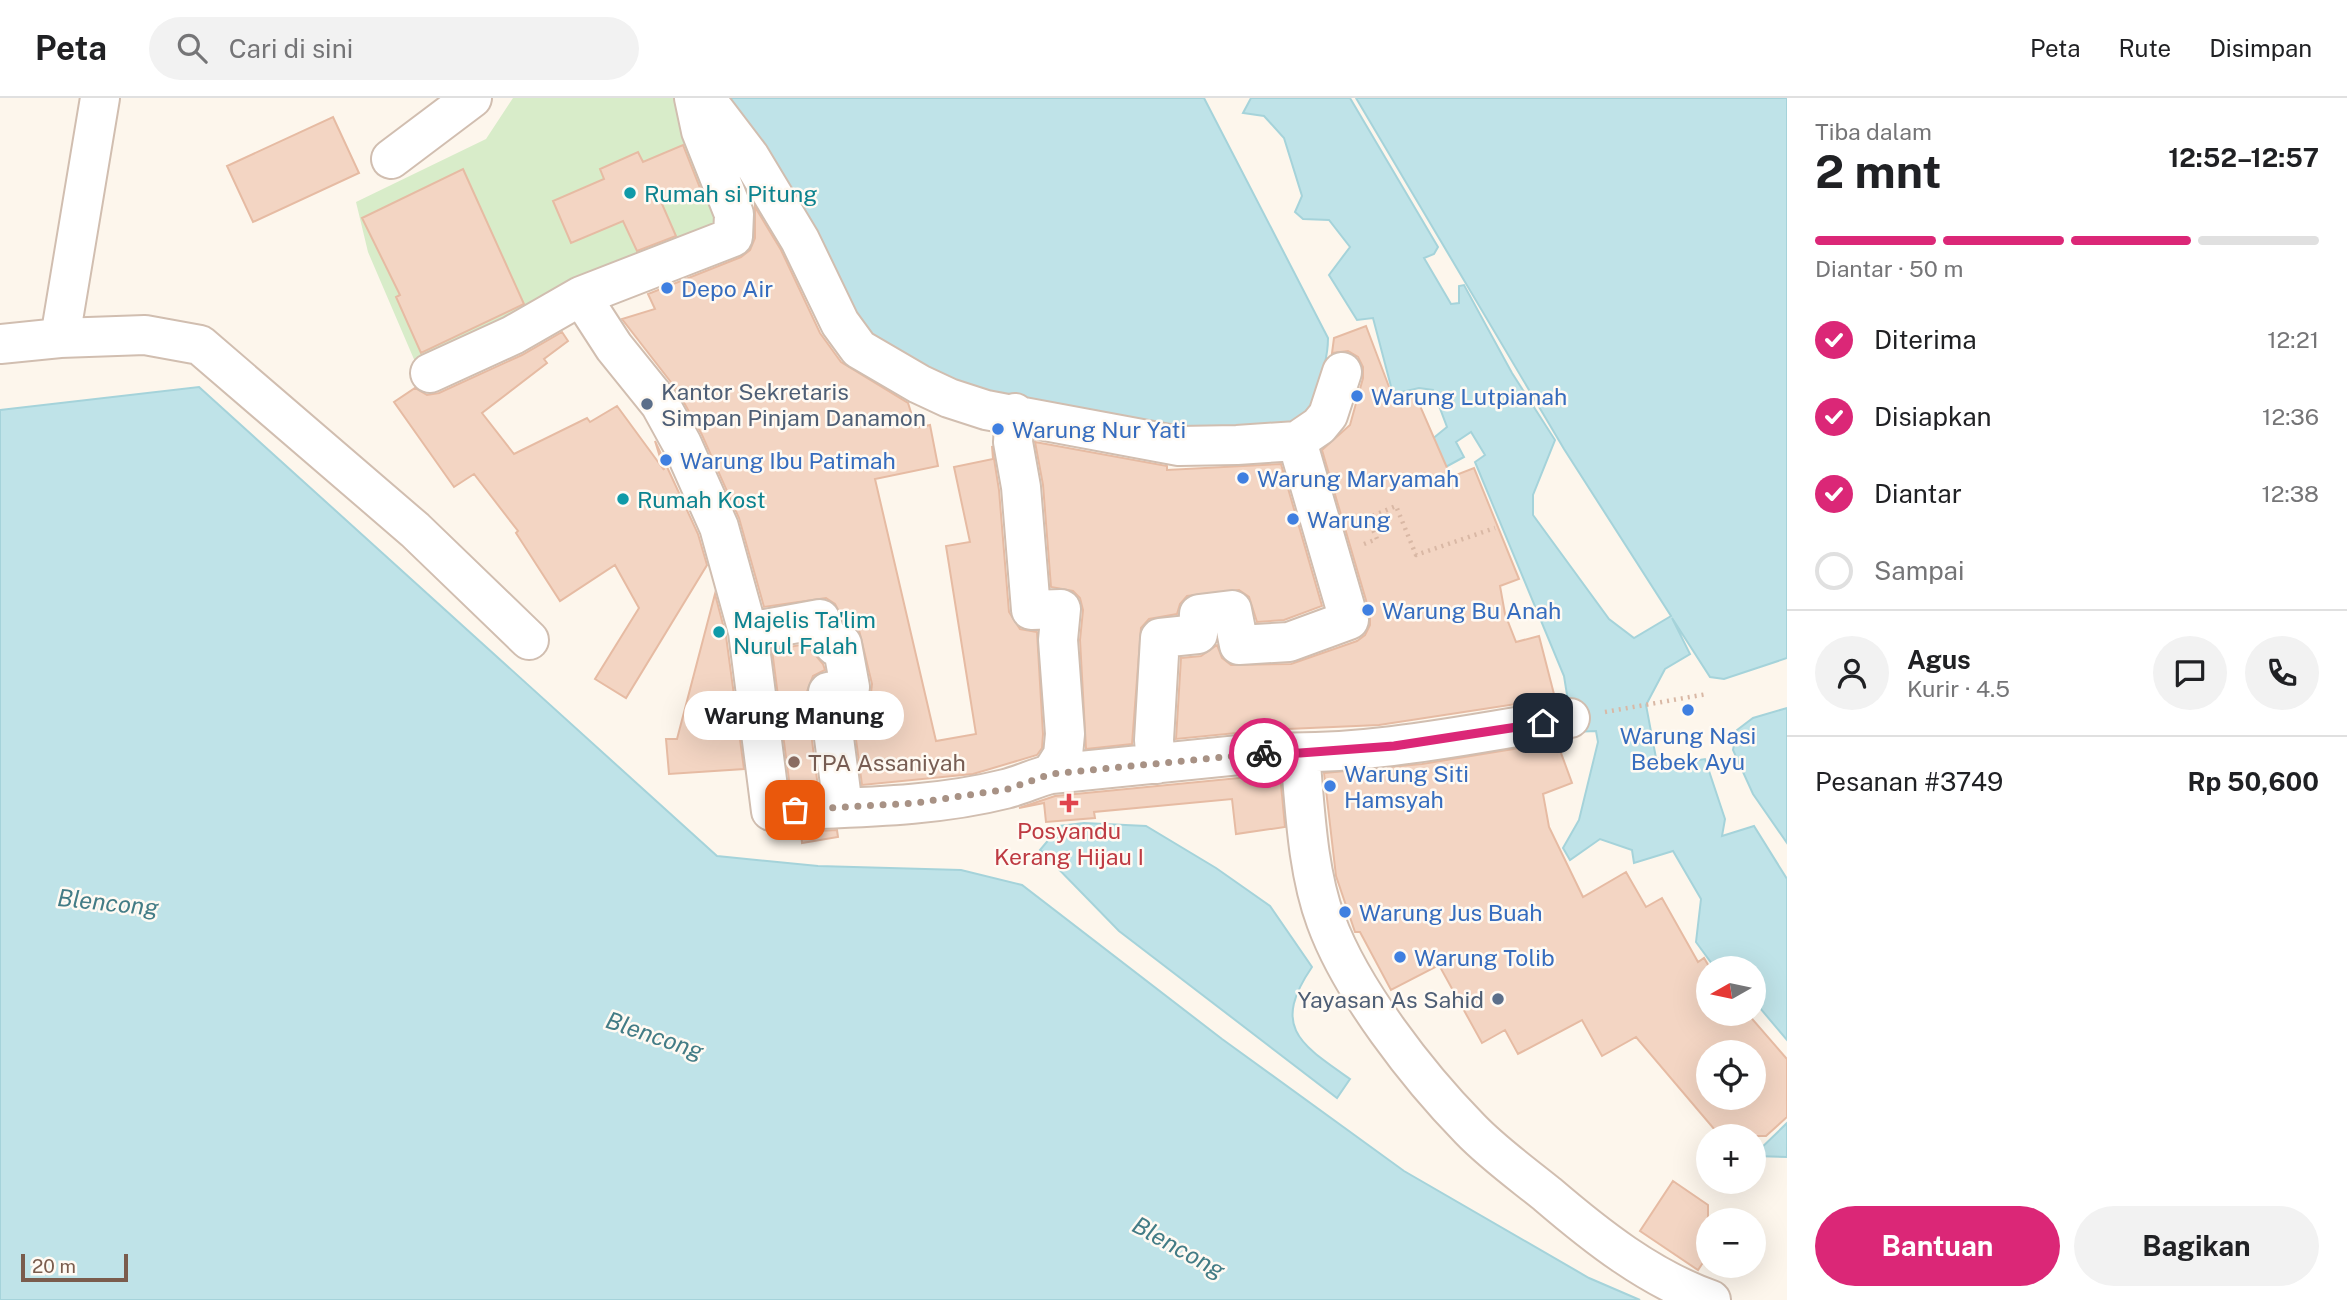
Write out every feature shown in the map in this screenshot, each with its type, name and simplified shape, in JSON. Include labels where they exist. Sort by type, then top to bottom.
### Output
[{"type":"street","points":[[60,338],[100,98]]},
{"type":"street","points":[[391,159],[472,98]]},
{"type":"street","points":[[430,373],[513,335],[581,296],[733,237],[734,214],[701,131],[695,99]]},
{"type":"street","points":[[695,99],[715,111],[750,157],[800,240],[840,323],[859,349],[949,398],[986,410],[1015,413],[1179,446],[1297,441],[1319,426],[1328,415],[1342,372]]},
{"type":"street","points":[[581,296],[614,347],[660,404],[682,444],[719,527],[748,632],[771,811],[915,803],[1008,789],[1051,774],[1269,752],[1300,753],[1394,746],[1570,718]]},
{"type":"street","points":[[0,344],[60,338],[145,335],[200,345],[415,530],[529,640]]},
{"type":"street","points":[[1015,413],[1013,442],[1021,487],[1031,610],[1061,609],[1058,640],[1065,734],[1063,755],[1051,774]]},
{"type":"street","points":[[1156,764],[1154,740],[1160,638],[1198,634],[1199,614],[1232,610],[1239,645],[1289,642],[1341,625],[1350,618],[1297,441]]},
{"type":"street","points":[[748,632],[820,619],[826,636],[835,646],[842,644],[850,687],[828,692],[843,807]]},
{"type":"street","points":[[1300,753],[1307,835],[1325,920],[1354,981],[1405,1051],[1471,1130],[1588,1229],[1655,1274],[1711,1300]]},
{"type":"path","points":[[1330,556],[1377,539],[1368,518],[1396,506],[1416,555],[1495,528]]},
{"type":"path","points":[[1648,705],[1707,694]]},
{"type":"green space","points":[[513,98],[682,98],[729,231],[419,371],[368,252],[356,202],[486,139]]},
{"type":"water","points":[[712,98],[1204,98],[1328,338],[1323,371],[1306,425],[1234,438],[979,399],[865,350]]},
{"type":"water","points":[[1251,98],[1350,98],[1438,247],[1434,254],[1424,258],[1451,304],[1459,303],[1459,286],[1464,285],[1512,373],[1555,440],[1533,495],[1533,515],[1609,619],[1634,638],[1671,616],[1564,449],[1356,98],[1787,98],[1787,658],[1724,679],[1710,677],[1672,618],[1690,654],[1665,669],[1646,705],[1656,758],[1686,762],[1705,759],[1725,819],[1722,836],[1754,826],[1787,879],[1787,1040],[1766,1015],[1766,956],[1706,956],[1696,942],[1701,899],[1673,851],[1634,863],[1632,850],[1600,839],[1570,860],[1563,848],[1579,820],[1598,742],[1596,731],[1573,732],[1564,676],[1475,462],[1485,455],[1471,432],[1456,442],[1464,457],[1442,469],[1431,440],[1447,427],[1433,390],[1419,388],[1393,394],[1373,318],[1357,320],[1329,275],[1350,247],[1329,220],[1303,219],[1295,212],[1302,196],[1284,138],[1264,116],[1243,113]]},
{"type":"water","name":"Blencong","points":[[199,387],[717,856],[818,866],[961,870],[1022,885],[1222,1039],[1404,1171],[1589,1278],[1640,1300],[0,1300],[0,410]]},
{"type":"water","points":[[1787,708],[1787,843],[1753,794],[1733,750],[1737,730],[1753,718]]},
{"type":"water","points":[[1084,823],[1146,826],[1216,868],[1270,906],[1312,967],[1300,988],[1294,1005],[1293,1020],[1305,1044],[1350,1079],[1337,1098],[1119,931],[1040,850],[1051,837],[1049,827]]},
{"type":"water","points":[[1787,1123],[1787,1157],[1766,1156],[1766,1143]]},
{"type":"building","points":[[333,117],[359,173],[253,222],[227,166]]},
{"type":"building","name":"Rumah si Pitung","points":[[683,145],[700,188],[662,204],[676,236],[637,251],[623,221],[571,243],[553,201],[604,179],[600,169],[638,152],[643,162]]},
{"type":"building","points":[[463,169],[524,304],[421,353],[396,297],[400,295],[362,218]]},
{"type":"building","points":[[755,207],[781,250],[820,333],[841,362],[908,403],[916,428],[930,425],[938,466],[875,479],[936,741],[976,734],[946,546],[970,542],[954,467],[993,459],[992,446],[999,490],[1009,612],[1020,629],[1037,632],[1043,734],[1042,748],[1037,755],[973,774],[862,785],[852,709],[865,703],[871,693],[872,684],[859,630],[845,623],[835,604],[826,598],[764,607],[739,518],[702,435],[677,390],[622,319],[655,309],[648,294],[741,257],[750,250],[755,238]]},
{"type":"building","points":[[1366,326],[1394,400],[1414,392],[1451,477],[1474,468],[1519,579],[1500,586],[1505,614],[1516,642],[1539,636],[1555,698],[1379,725],[1267,730],[1176,739],[1181,658],[1201,656],[1217,645],[1222,658],[1231,665],[1291,664],[1357,641],[1365,635],[1370,625],[1370,614],[1322,450],[1350,425],[1363,378],[1363,367],[1358,357],[1348,351],[1332,353],[1334,338]]},
{"type":"building","points":[[562,332],[568,341],[544,359],[547,363],[482,413],[514,454],[587,418],[590,422],[617,406],[664,470],[655,441],[698,534],[707,565],[626,698],[595,679],[639,608],[615,565],[560,601],[516,533],[518,531],[474,474],[454,487],[394,402],[415,388],[427,395],[439,393],[522,355]]},
{"type":"building","points":[[1035,442],[1167,466],[1167,470],[1281,464],[1322,606],[1284,620],[1257,622],[1249,597],[1239,590],[1187,596],[1180,604],[1177,614],[1149,619],[1141,628],[1132,744],[1086,749],[1080,640],[1083,610],[1080,598],[1073,591],[1051,587],[1043,485]]},
{"type":"building","points":[[715,594],[726,636],[744,769],[669,774],[666,739],[677,739]]},
{"type":"building","points":[[806,644],[825,670],[813,676],[806,694],[818,787],[790,788],[772,650]]},
{"type":"building","points":[[1557,742],[1572,783],[1543,794],[1549,827],[1583,897],[1626,872],[1646,907],[1662,898],[1696,958],[1696,1026],[1758,1026],[1787,1059],[1787,1117],[1766,1136],[1766,1124],[1710,1124],[1698,1110],[1766,1110],[1766,1040],[1696,1040],[1696,1108],[1636,1037],[1602,1056],[1582,1020],[1518,1054],[1505,1030],[1482,1043],[1439,965],[1391,990],[1360,932],[1355,932],[1336,876],[1324,773],[1422,764]]},
{"type":"building","points":[[1280,774],[1285,827],[1236,834],[1232,799],[1094,812],[1095,818],[1046,822],[1044,803],[1019,808],[1055,796]]},
{"type":"building","points":[[837,830],[838,837],[802,843],[801,832]]},
{"type":"building","points":[[1673,1181],[1708,1205],[1708,1208],[1696,1208],[1696,1269],[1640,1231]]},
{"type":"way so far","points":[[795,810],[915,803],[1008,789],[1023,781],[1051,774],[1264,753]]},
{"type":"place","name":"Rumah si Pitung","points":[[630,193]]},
{"type":"place","name":"Depo Air","points":[[667,288]]},
{"type":"place","name":"Warung Lutpianah","points":[[1357,396]]},
{"type":"place","name":"Kantor Sekretaris Simpan Pinjam Danamon","points":[[647,404]]},
{"type":"place","name":"Warung Nur Yati","points":[[998,429]]},
{"type":"place","name":"Warung Ibu Patimah","points":[[666,460]]},
{"type":"place","name":"Warung Maryamah","points":[[1243,478]]},
{"type":"place","name":"Rumah Kost","points":[[623,499]]},
{"type":"place","name":"Warung","points":[[1293,519]]},
{"type":"place","name":"Warung Bu Anah","points":[[1368,610]]},
{"type":"place","name":"Majelis Ta'lim Nurul Falah","points":[[719,632]]},
{"type":"place","name":"Warung Nasi Bebek Ayu","points":[[1688,710]]},
{"type":"place","name":"TPA Assaniyah","points":[[794,762]]},
{"type":"place","name":"Warung Siti Hamsyah","points":[[1330,786]]},
{"type":"place","name":"Posyandu Kerang Hijau I","points":[[1069,803]]},
{"type":"place","name":"Warung Manung","points":[[795,810]]},
{"type":"place","name":"Warung Jus Buah","points":[[1345,912]]},
{"type":"place","name":"Warung Tolib","points":[[1400,957]]},
{"type":"place","name":"Yayasan As Sahid","points":[[1498,999]]},
{"type":"route","points":[[1264,753],[1394,746],[1543,723]]}]
